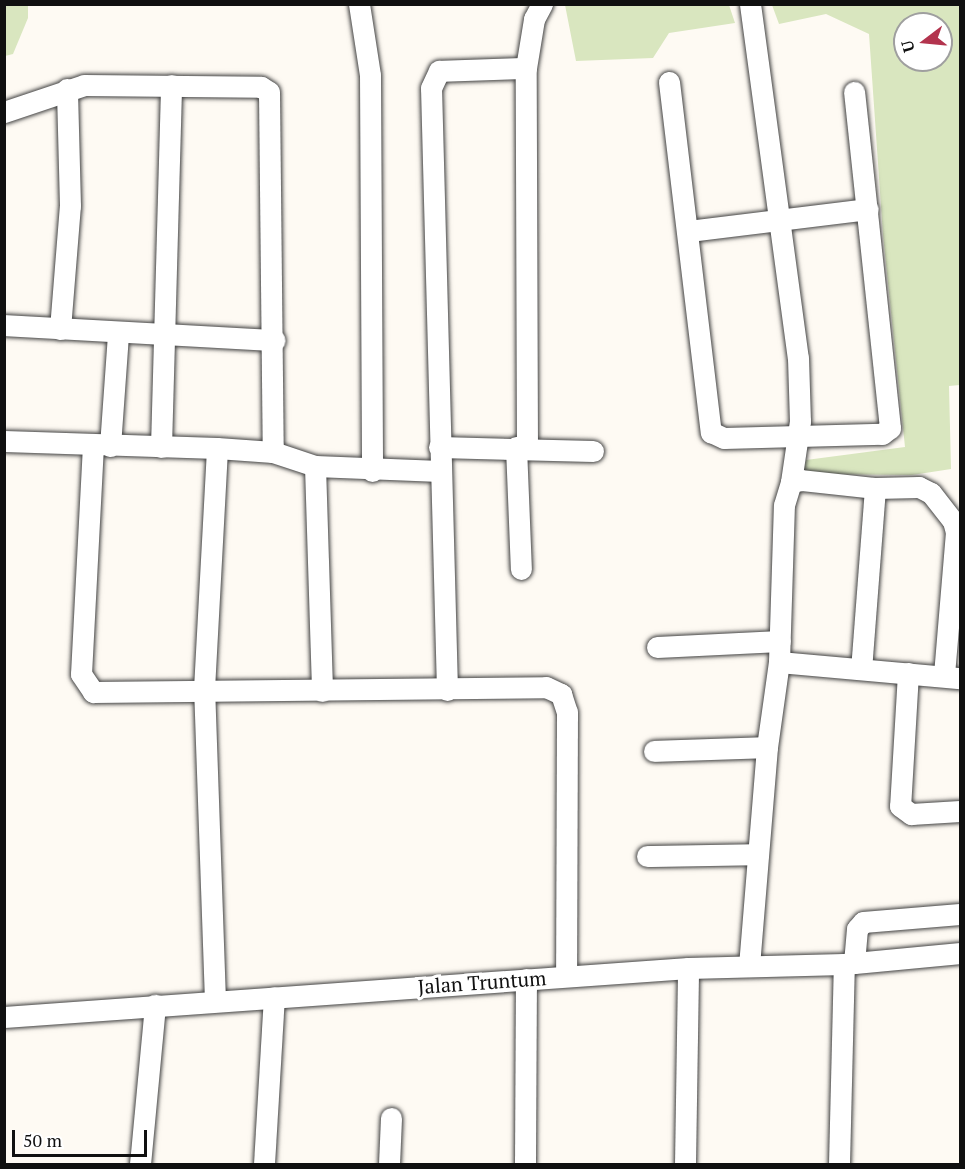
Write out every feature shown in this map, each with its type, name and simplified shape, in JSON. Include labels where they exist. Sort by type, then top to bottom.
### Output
[{"type":"street","points":[[358,4],[370,75],[372,471]]},
{"type":"street","points":[[521,569],[526,68],[534,19],[542,4]]},
{"type":"street","points":[[750,4],[798,358],[799,434],[791,482],[784,506],[779,662],[767,747],[750,966]]},
{"type":"street","points":[[447,690],[439,447],[433,79],[440,71],[526,68]]},
{"type":"street","points":[[669,82],[689,231],[711,432],[724,438],[799,434],[882,434],[890,428],[854,92]]},
{"type":"street","points":[[4,112],[84,85],[261,87],[269,92],[275,340],[273,452]]},
{"type":"street","points":[[161,447],[171,85]]},
{"type":"street","points":[[60,329],[69,206],[67,89]]},
{"type":"street","points":[[689,231],[868,209]]},
{"type":"street","points":[[4,325],[118,334],[275,340]]},
{"type":"street","points":[[118,334],[101,446],[84,682],[101,694],[204,689],[322,691],[546,687],[557,710],[562,733],[562,976]]},
{"type":"street","points":[[4,441],[101,446],[217,448],[273,452],[315,466],[372,471],[440,471]]},
{"type":"street","points":[[439,447],[522,447],[593,452]]},
{"type":"street","points":[[215,1001],[204,689],[217,448]]},
{"type":"street","points":[[315,466],[322,691]]},
{"type":"street","points":[[779,662],[952,677],[958,548],[953,521],[931,493],[904,485],[875,488],[801,480],[791,482]]},
{"type":"street","points":[[861,668],[875,488]]},
{"type":"street","points":[[657,647],[780,640]]},
{"type":"street","points":[[908,673],[900,806],[911,814],[960,811]]},
{"type":"street","points":[[654,752],[767,747]]},
{"type":"street","points":[[647,856],[758,854]]},
{"type":"street","points":[[839,1164],[849,964],[857,929],[863,922],[960,914]]},
{"type":"street","name":"Jalan Truntum","points":[[4,1017],[688,968],[849,964],[960,952]]},
{"type":"street","points":[[685,1164],[688,968]]},
{"type":"street","points":[[525,1164],[526,979]]},
{"type":"street","points":[[264,1164],[274,997]]},
{"type":"street","points":[[140,1164],[155,1005]]},
{"type":"street","points":[[389,1164],[391,1118]]},
{"type":"green space","points":[[5,4],[28,5],[28,18],[13,54],[5,56]]},
{"type":"green space","points":[[565,5],[729,5],[735,23],[669,33],[653,58],[576,61]]},
{"type":"green space","points":[[772,5],[960,5],[960,385],[949,386],[951,469],[912,475],[803,474],[806,460],[905,447],[883,235],[869,34],[826,14],[779,24]]}]
